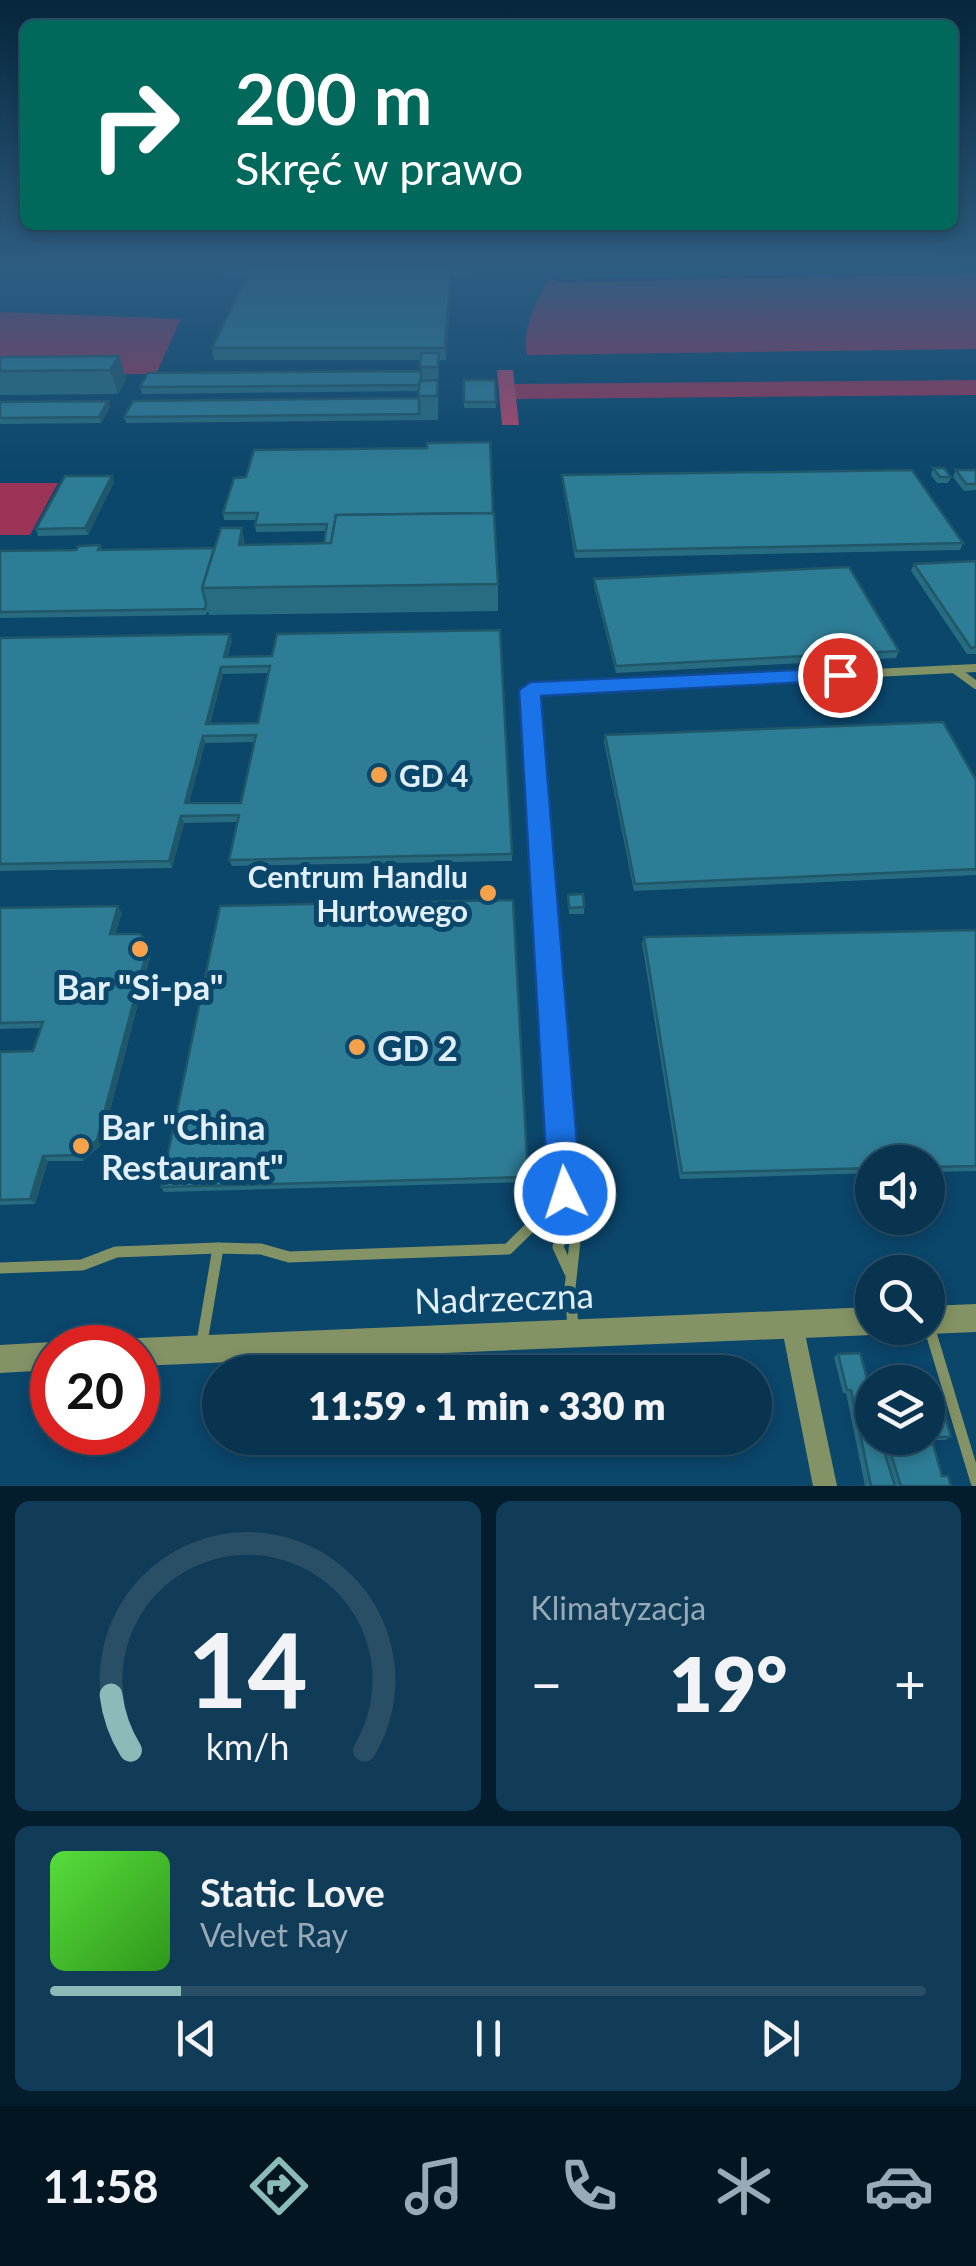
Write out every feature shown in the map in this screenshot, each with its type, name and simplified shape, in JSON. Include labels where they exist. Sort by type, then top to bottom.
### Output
[{"type":"street","points":[[945,1320],[976,1318]]},
{"type":"street","name":"Nadrzeczna","points":[[160,1350],[855,1321]]},
{"type":"street","points":[[792,1323],[825,1486]]},
{"type":"street","points":[[0,1359],[30,1357]]},
{"type":"lane","points":[[574,1332],[570,1273],[560,1262],[558,1231],[566,1219],[565,1193],[530,690],[976,668]]},
{"type":"lane","points":[[954,669],[976,685]]},
{"type":"lane","points":[[0,1268],[82,1266],[116,1252],[218,1248],[261,1249],[288,1256],[508,1250],[565,1193]]},
{"type":"lane","points":[[202,1347],[218,1248]]},
{"type":"lane","points":[[935,1345],[976,1482]]},
{"type":"shaded area","points":[[0,336],[173,336],[156,374],[0,375]]},
{"type":"shaded area","points":[[527,336],[976,336],[976,349],[527,355]]},
{"type":"shaded area","points":[[497,370],[513,370],[519,425],[502,425]]},
{"type":"shaded area","points":[[976,380],[976,395],[516,399],[514,384]]},
{"type":"shaded area","points":[[0,483],[58,483],[30,535],[0,535]]},
{"type":"building","points":[[218,336],[446,336],[445,348],[212,348]]},
{"type":"building","points":[[421,353],[439,353],[438,367],[420,367]]},
{"type":"building","points":[[119,356],[110,370],[0,371],[0,357]]},
{"type":"building","points":[[421,371],[419,385],[140,387],[148,373]]},
{"type":"building","points":[[438,380],[437,396],[418,396],[420,381]]},
{"type":"building","points":[[464,380],[495,380],[496,402],[464,402]]},
{"type":"building","points":[[419,398],[419,414],[124,417],[133,401]]},
{"type":"building","points":[[108,401],[99,417],[0,418],[0,402]]},
{"type":"building","points":[[490,442],[493,513],[336,515],[331,543],[324,543],[327,524],[255,525],[258,513],[223,513],[234,478],[246,477],[254,450],[427,448],[427,443]]},
{"type":"building","points":[[933,468],[944,468],[951,477],[940,477]]},
{"type":"building","points":[[912,470],[963,543],[576,551],[562,475]]},
{"type":"building","points":[[956,470],[976,470],[976,484],[966,484]]},
{"type":"building","points":[[65,476],[112,476],[85,528],[36,529]]},
{"type":"building","points":[[494,513],[498,584],[202,588],[221,528],[242,528],[239,545],[331,543],[336,515]]},
{"type":"building","points":[[100,545],[98,550],[214,548],[202,588],[205,609],[0,612],[0,551],[76,550],[79,546]]},
{"type":"building","points":[[976,561],[976,647],[971,648],[914,564]]},
{"type":"building","points":[[849,567],[899,651],[616,666],[594,579]]},
{"type":"building","points":[[500,630],[512,854],[229,860],[239,815],[181,816],[169,861],[0,864],[0,638],[230,634],[224,657],[272,656],[277,634]],"holes":[[[270,666],[258,723],[206,724],[221,667]],[[256,735],[241,803],[185,803],[203,736]]]},
{"type":"building","points":[[943,722],[976,780],[976,869],[635,884],[605,735]]},
{"type":"building","points":[[583,894],[584,907],[569,908],[568,895]]},
{"type":"building","name":"GD 2","points":[[513,900],[528,1177],[161,1187],[220,906]]},
{"type":"building","points":[[118,906],[110,934],[140,934],[149,944],[97,1140],[79,1155],[43,1156],[30,1199],[0,1200],[0,1052],[33,1051],[43,1022],[0,1023],[0,908]]},
{"type":"building","points":[[976,930],[976,1166],[945,1167],[945,1145],[855,1145],[855,1168],[682,1173],[644,937]]},
{"type":"building","points":[[860,1353],[863,1365],[855,1365],[855,1409],[851,1390],[847,1390],[838,1354]]},
{"type":"building","points":[[945,1416],[951,1437],[945,1437]]},
{"type":"building","points":[[865,1455],[885,1455],[895,1486],[871,1486]]},
{"type":"building","points":[[891,1455],[936,1455],[942,1476],[948,1476],[951,1486],[901,1486]]},
{"type":"place","name":"GD 4","points":[[379,775]]},
{"type":"place","name":"Centrum Handlu Hurtowego","points":[[488,893]]},
{"type":"place","name":"Bar \"Si-pa\"","points":[[140,949]]},
{"type":"place","name":"GD 2","points":[[357,1047]]},
{"type":"place","name":"Bar \"China Restaurant\"","points":[[81,1146]]},
{"type":"route","points":[[565,1193],[530,690],[840,675]]}]
